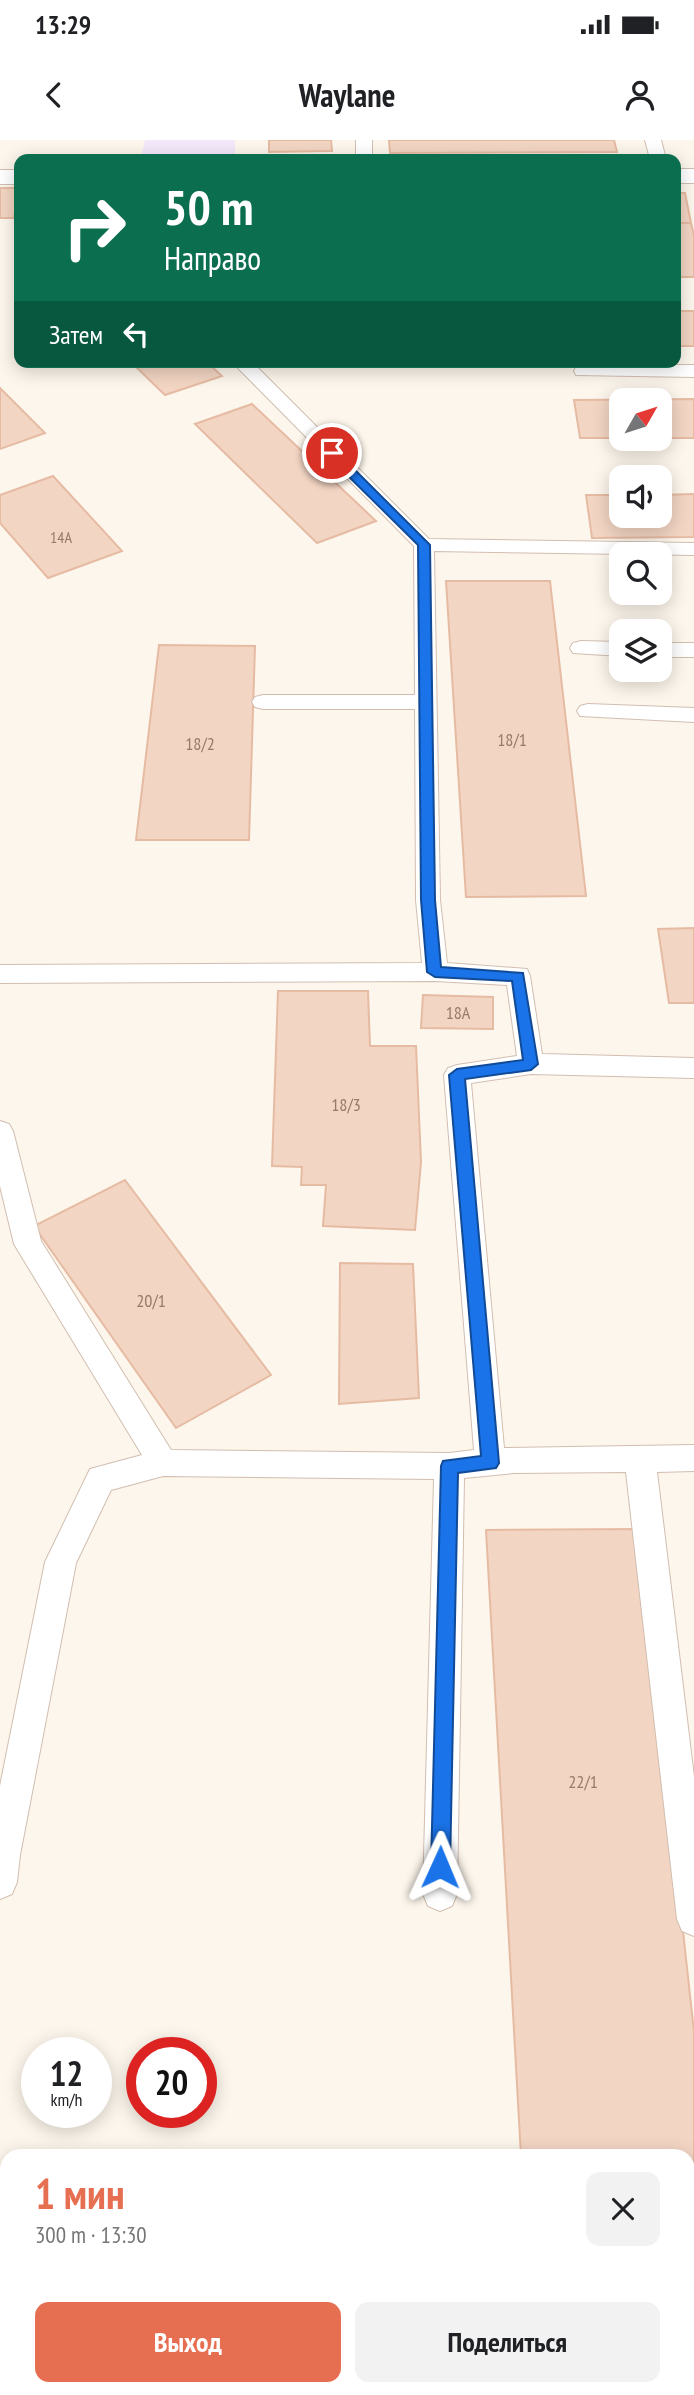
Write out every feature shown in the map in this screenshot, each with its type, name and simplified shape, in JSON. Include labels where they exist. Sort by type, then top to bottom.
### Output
[{"type":"lane","points":[[247,368],[424,545],[694,549]]},
{"type":"lane","points":[[583,371],[694,371]]},
{"type":"lane","points":[[424,545],[428,900],[435,972]]},
{"type":"lane","points":[[581,648],[609,649]]},
{"type":"lane","points":[[672,650],[694,650]]},
{"type":"lane","points":[[263,702],[426,702]]},
{"type":"lane","points":[[589,711],[694,715]]},
{"type":"lane","points":[[0,974],[435,972],[518,976],[531,1064]]},
{"type":"lane","points":[[490,1463],[457,1075],[531,1064],[694,1068]]},
{"type":"lane","points":[[0,1131],[28,1244],[163,1463]]},
{"type":"lane","points":[[0,1882],[3,1855],[61,1562],[101,1479],[163,1463],[449,1466],[694,1458]]},
{"type":"lane","points":[[640,1459],[694,1919]]},
{"type":"lane","points":[[440,1894],[449,1466]]},
{"type":"shaded area","points":[[145,140],[235,140],[235,154],[142,154]]},
{"type":"building","points":[[269,140],[331,140],[332,151],[269,152]]},
{"type":"building","points":[[389,140],[614,140],[617,152],[390,153]]},
{"type":"building","points":[[0,188],[14,188],[14,218],[0,218]]},
{"type":"building","points":[[681,193],[685,193],[691,223],[681,223]]},
{"type":"building","points":[[681,223],[691,223],[694,236],[694,277],[681,277]]},
{"type":"building","points":[[681,311],[694,311],[694,346],[681,346]]},
{"type":"building","points":[[137,368],[213,368],[222,376],[165,395]]},
{"type":"building","points":[[0,388],[45,433],[0,449]]},
{"type":"building","points":[[672,399],[694,399],[694,438],[672,438]]},
{"type":"building","points":[[574,400],[609,400],[609,438],[580,438]]},
{"type":"building","points":[[252,404],[376,521],[317,543],[195,424]]},
{"type":"building","points":[[53,476],[122,551],[48,578],[0,523],[0,495]]},
{"type":"building","points":[[694,494],[694,537],[592,538],[586,495],[609,495],[609,528],[672,528],[672,495]]},
{"type":"building","points":[[446,581],[550,581],[586,896],[466,897]]},
{"type":"building","points":[[159,645],[255,646],[249,840],[136,840]]},
{"type":"building","points":[[694,928],[694,1003],[669,1003],[658,929]]},
{"type":"building","points":[[278,991],[368,991],[370,1046],[416,1046],[421,1162],[415,1230],[323,1226],[326,1185],[301,1185],[302,1167],[272,1166]]},
{"type":"building","points":[[423,995],[493,997],[493,1029],[421,1028]]},
{"type":"building","points":[[125,1180],[271,1375],[176,1428],[34,1226]]},
{"type":"building","points":[[340,1263],[413,1264],[419,1398],[339,1404]]},
{"type":"building","points":[[639,1529],[694,2032],[694,2149],[521,2149],[486,1530]]},
{"type":"route","points":[[332,453],[424,545],[428,900],[435,972],[518,976],[531,1064],[457,1075],[490,1463],[449,1466],[440,1867]]}]
